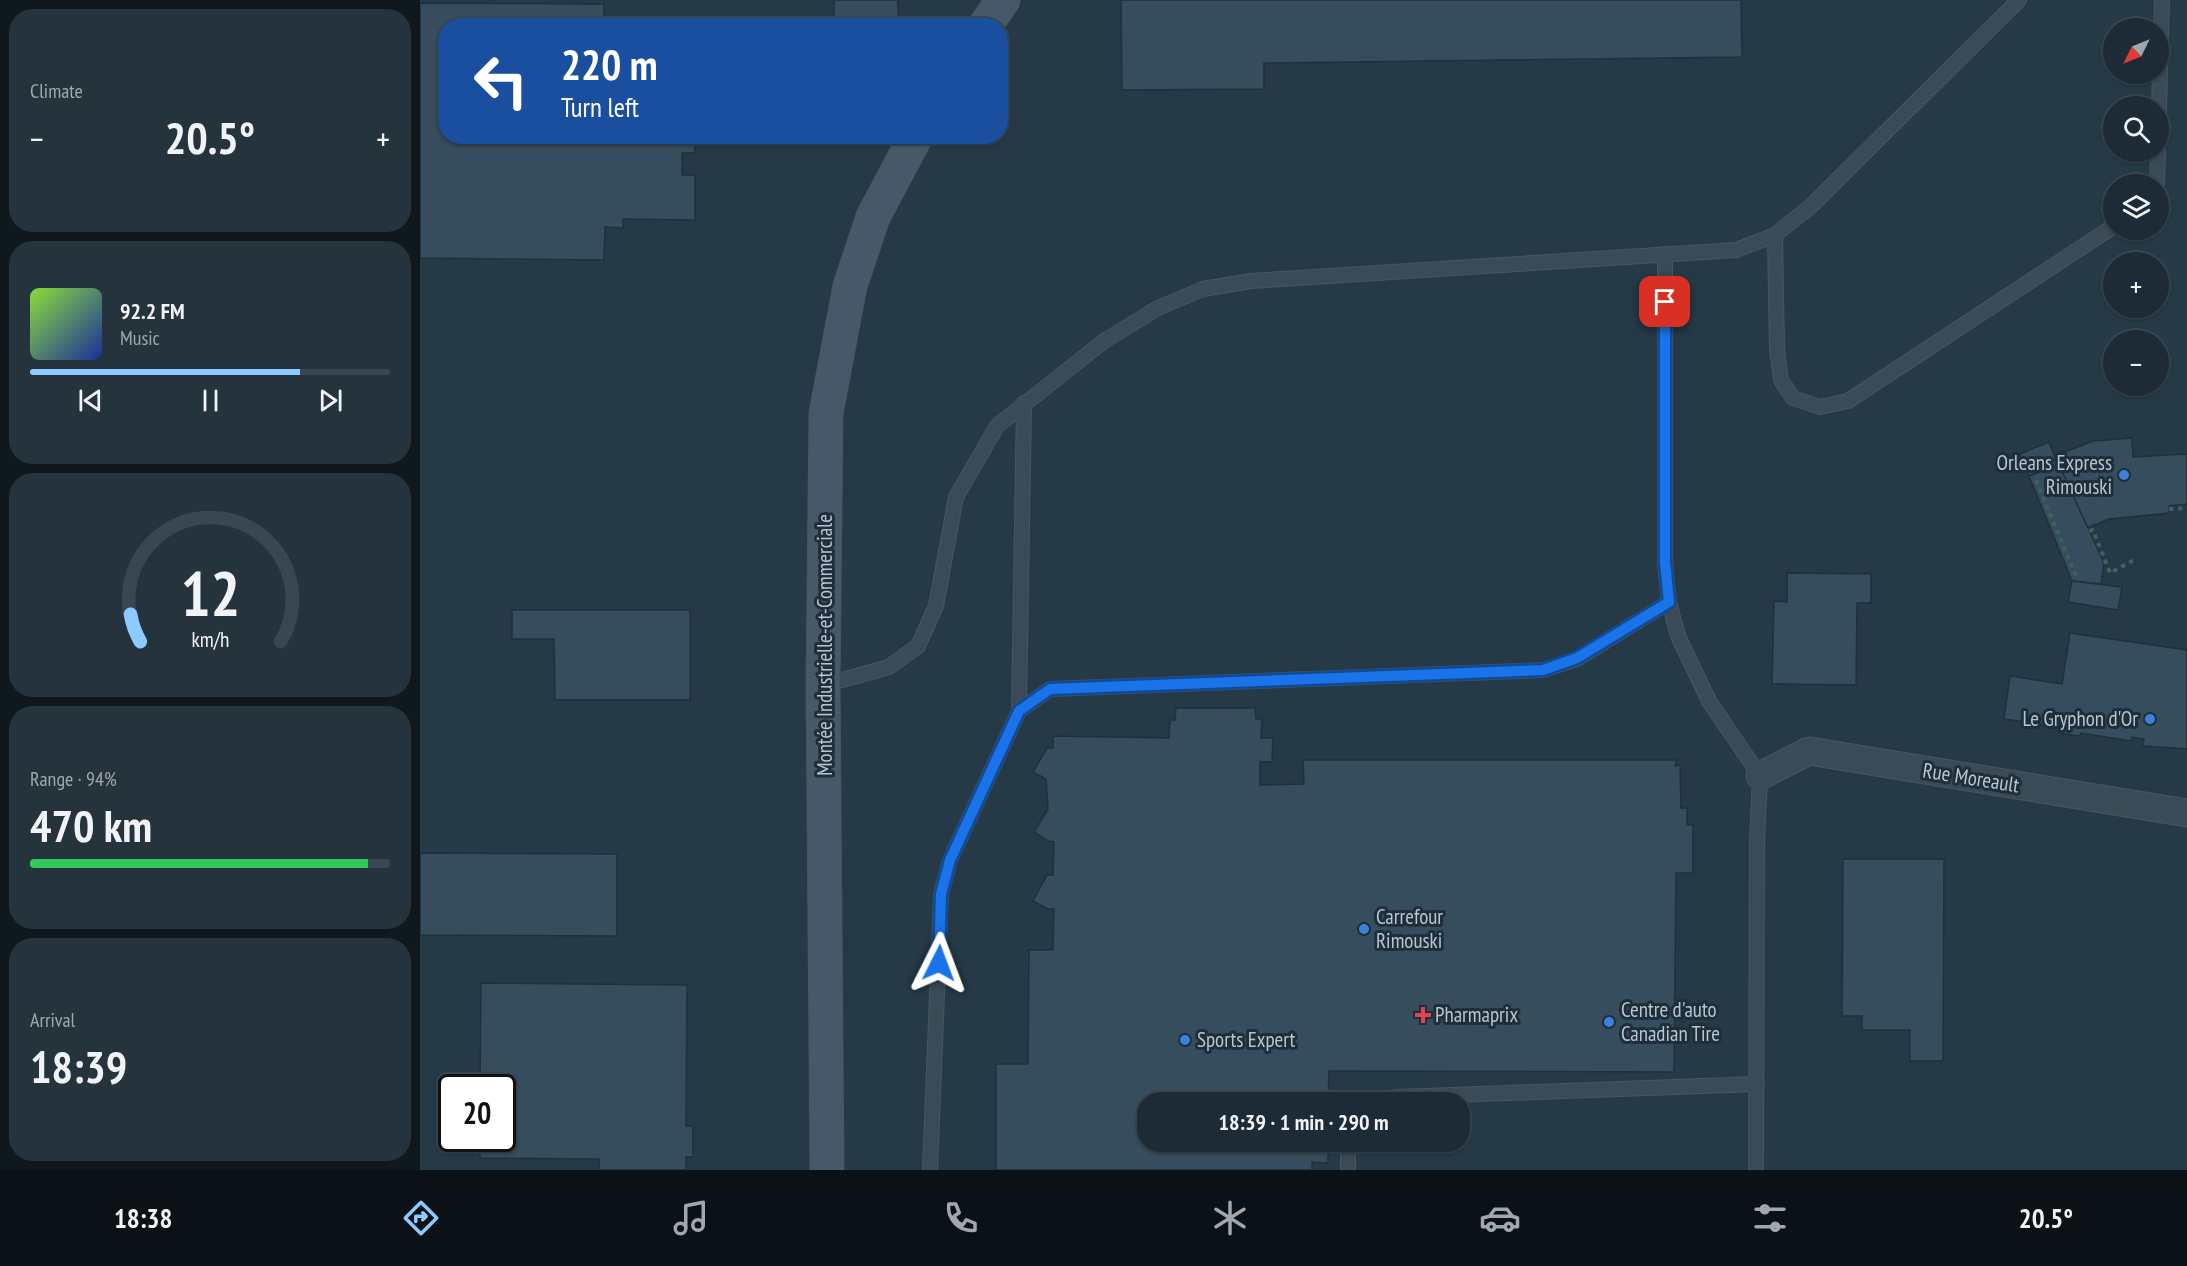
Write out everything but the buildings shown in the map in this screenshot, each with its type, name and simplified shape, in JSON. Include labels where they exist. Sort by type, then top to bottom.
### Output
[{"type":"main road","points":[[991,18],[1003,0]]},
{"type":"main road","name":"Montée Industrielle-et-Commerciale","points":[[827,1170],[823,685],[826,413],[850,286],[873,217],[912,144]]},
{"type":"street","name":"Rue Moreault","points":[[1760,776],[1809,751],[2187,813]]},
{"type":"lane","points":[[823,685],[889,667],[918,646],[936,606],[956,496],[997,426],[1104,342],[1158,308],[1203,289],[1251,281],[1736,249],[1775,235],[1811,206],[2019,0]]},
{"type":"lane","points":[[2159,96],[2162,0]]},
{"type":"lane","points":[[1775,235],[1777,349],[1781,380],[1793,398],[1820,407],[1848,401],[2103,233]]},
{"type":"lane","points":[[1665,254],[1665,562],[1669,602],[1678,636],[1709,701],[1760,776],[1756,1170]]},
{"type":"lane","points":[[930,1170],[941,894],[950,860],[1019,711],[1024,404]]},
{"type":"lane","points":[[1019,711],[1050,689],[1543,670],[1577,658],[1669,602]]},
{"type":"lane","points":[[1470,1094],[1756,1084]]},
{"type":"lane","points":[[1348,1152],[1348,1170]]},
{"type":"path","points":[[2036,480],[2076,576]]},
{"type":"path","points":[[2169,509],[2187,508]]},
{"type":"path","points":[[2089,531],[2093,530],[2110,573],[2136,559]]},
{"type":"place","name":"Orleans Express Rimouski","points":[[2124,475]]},
{"type":"place","name":"Le Gryphon d'Or","points":[[2150,719]]},
{"type":"place","name":"Carrefour Rimouski","points":[[1364,929]]},
{"type":"place","name":"Pharmaprix","points":[[1423,1015]]},
{"type":"place","name":"Centre d'auto Canadian Tire","points":[[1609,1022]]},
{"type":"place","name":"Sports Expert","points":[[1185,1040]]},
{"type":"route","points":[[939,963],[941,894],[950,860],[1019,711],[1050,689],[1543,670],[1577,658],[1669,602],[1665,562],[1665,302]]}]
